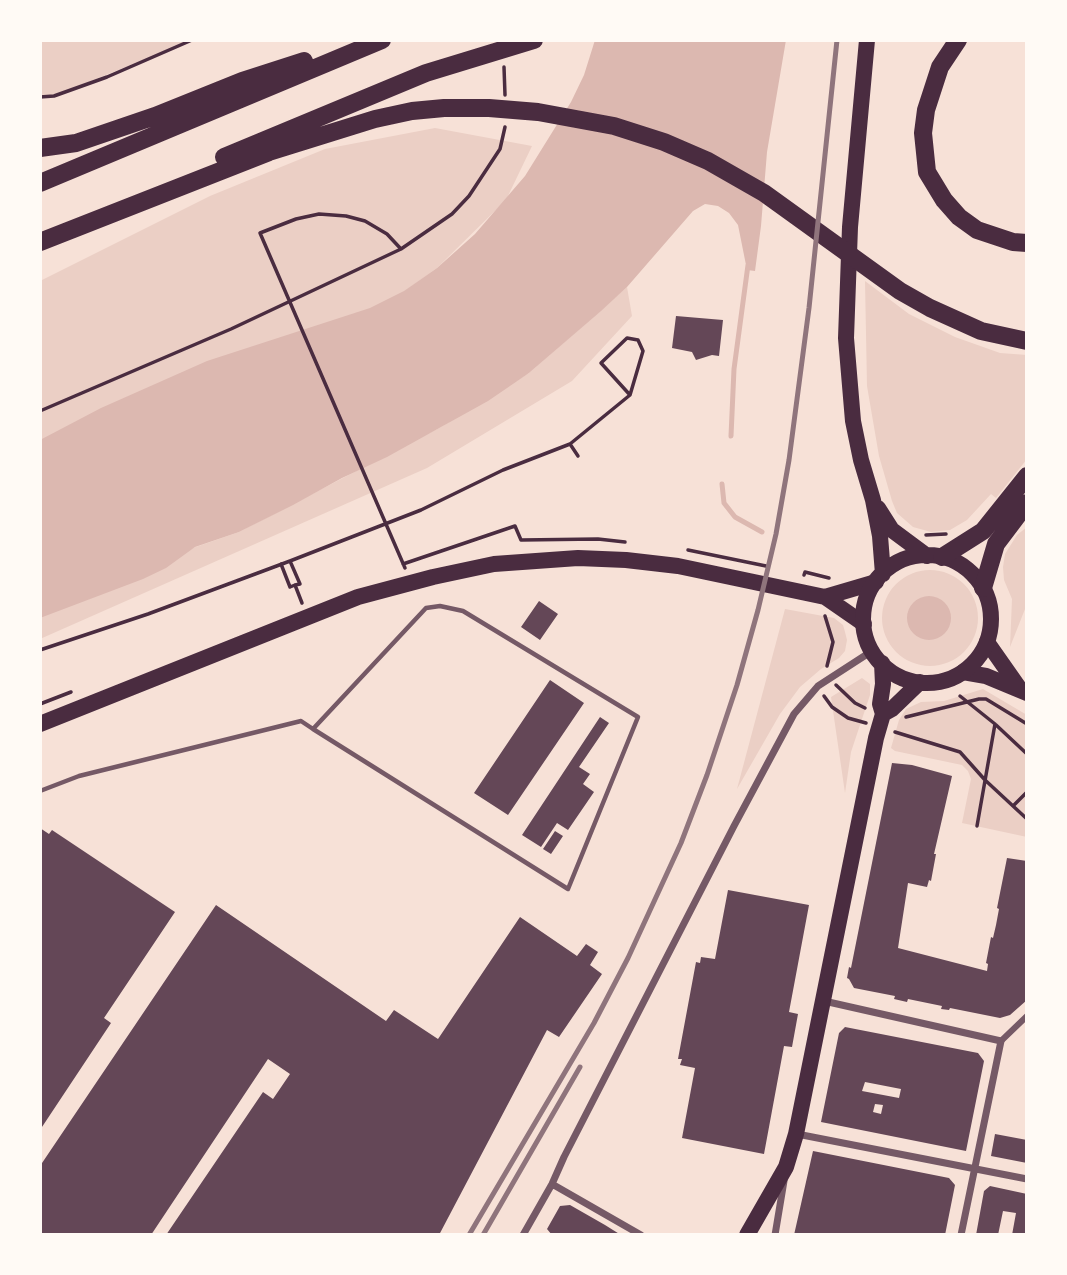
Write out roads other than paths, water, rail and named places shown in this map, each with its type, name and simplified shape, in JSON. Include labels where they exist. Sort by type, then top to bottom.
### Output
[{"type":"highway","points":[[40,148],[76,143],[155,116],[242,81],[371,40]]},
{"type":"highway","points":[[40,183],[382,40]]},
{"type":"highway","points":[[40,239],[426,73],[534,40]]},
{"type":"highway","points":[[958,40],[940,67],[926,110],[923,133],[927,172],[944,201],[976,230],[1003,240],[1027,243]]},
{"type":"highway","points":[[40,239],[269,152],[375,119],[427,109],[489,108],[559,114],[614,126],[664,142],[717,166],[764,193],[883,278],[930,308],[997,336],[1027,341]]},
{"type":"highway","points":[[935,556],[983,531],[1027,476]]},
{"type":"highway","points":[[983,588],[996,544],[1027,503]]},
{"type":"main road","points":[[864,624],[867,599],[879,578],[881,543],[853,421],[846,338],[850,227],[867,40]]},
{"type":"main road","points":[[873,500],[892,530],[935,556],[966,568],[983,588],[991,615],[987,642],[977,659],[963,672],[946,680],[920,682],[903,678],[877,657]]},
{"type":"main road","points":[[40,724],[358,597],[494,564],[578,558],[626,560],[827,590],[879,578],[906,559],[935,556]]},
{"type":"main road","points":[[747,1235],[786,1167],[796,1134],[883,714],[880,704],[883,684],[877,657],[864,624],[827,590]]},
{"type":"main road","points":[[987,642],[1024,691]]},
{"type":"main road","points":[[963,672],[986,676],[1024,691]]},
{"type":"main road","points":[[883,714],[892,709],[920,682]]},
{"type":"street","points":[[527,1232],[794,714],[818,686],[877,657]]},
{"type":"street","points":[[823,1001],[1001,1041]]},
{"type":"street","points":[[961,1235],[1001,1041],[1027,1016]]},
{"type":"street","points":[[796,1134],[1027,1179]]},
{"type":"street","points":[[775,1235],[786,1167]]},
{"type":"street","points":[[552,1184],[641,1235]]},
{"type":"lane","points":[[40,791],[79,776],[301,721],[313,729],[568,889],[638,718],[463,611],[440,606],[426,608],[313,729]]},
{"type":"waterway","points":[[731,436],[734,369],[748,265]]},
{"type":"waterway","points":[[722,484],[724,503],[735,517],[762,532]]},
{"type":"railway","points":[[469,1235],[594,1023],[628,958],[681,843],[737,685],[776,534],[789,460],[809,308],[837,40]]},
{"type":"railway","points":[[483,1235],[580,1067]]}]
